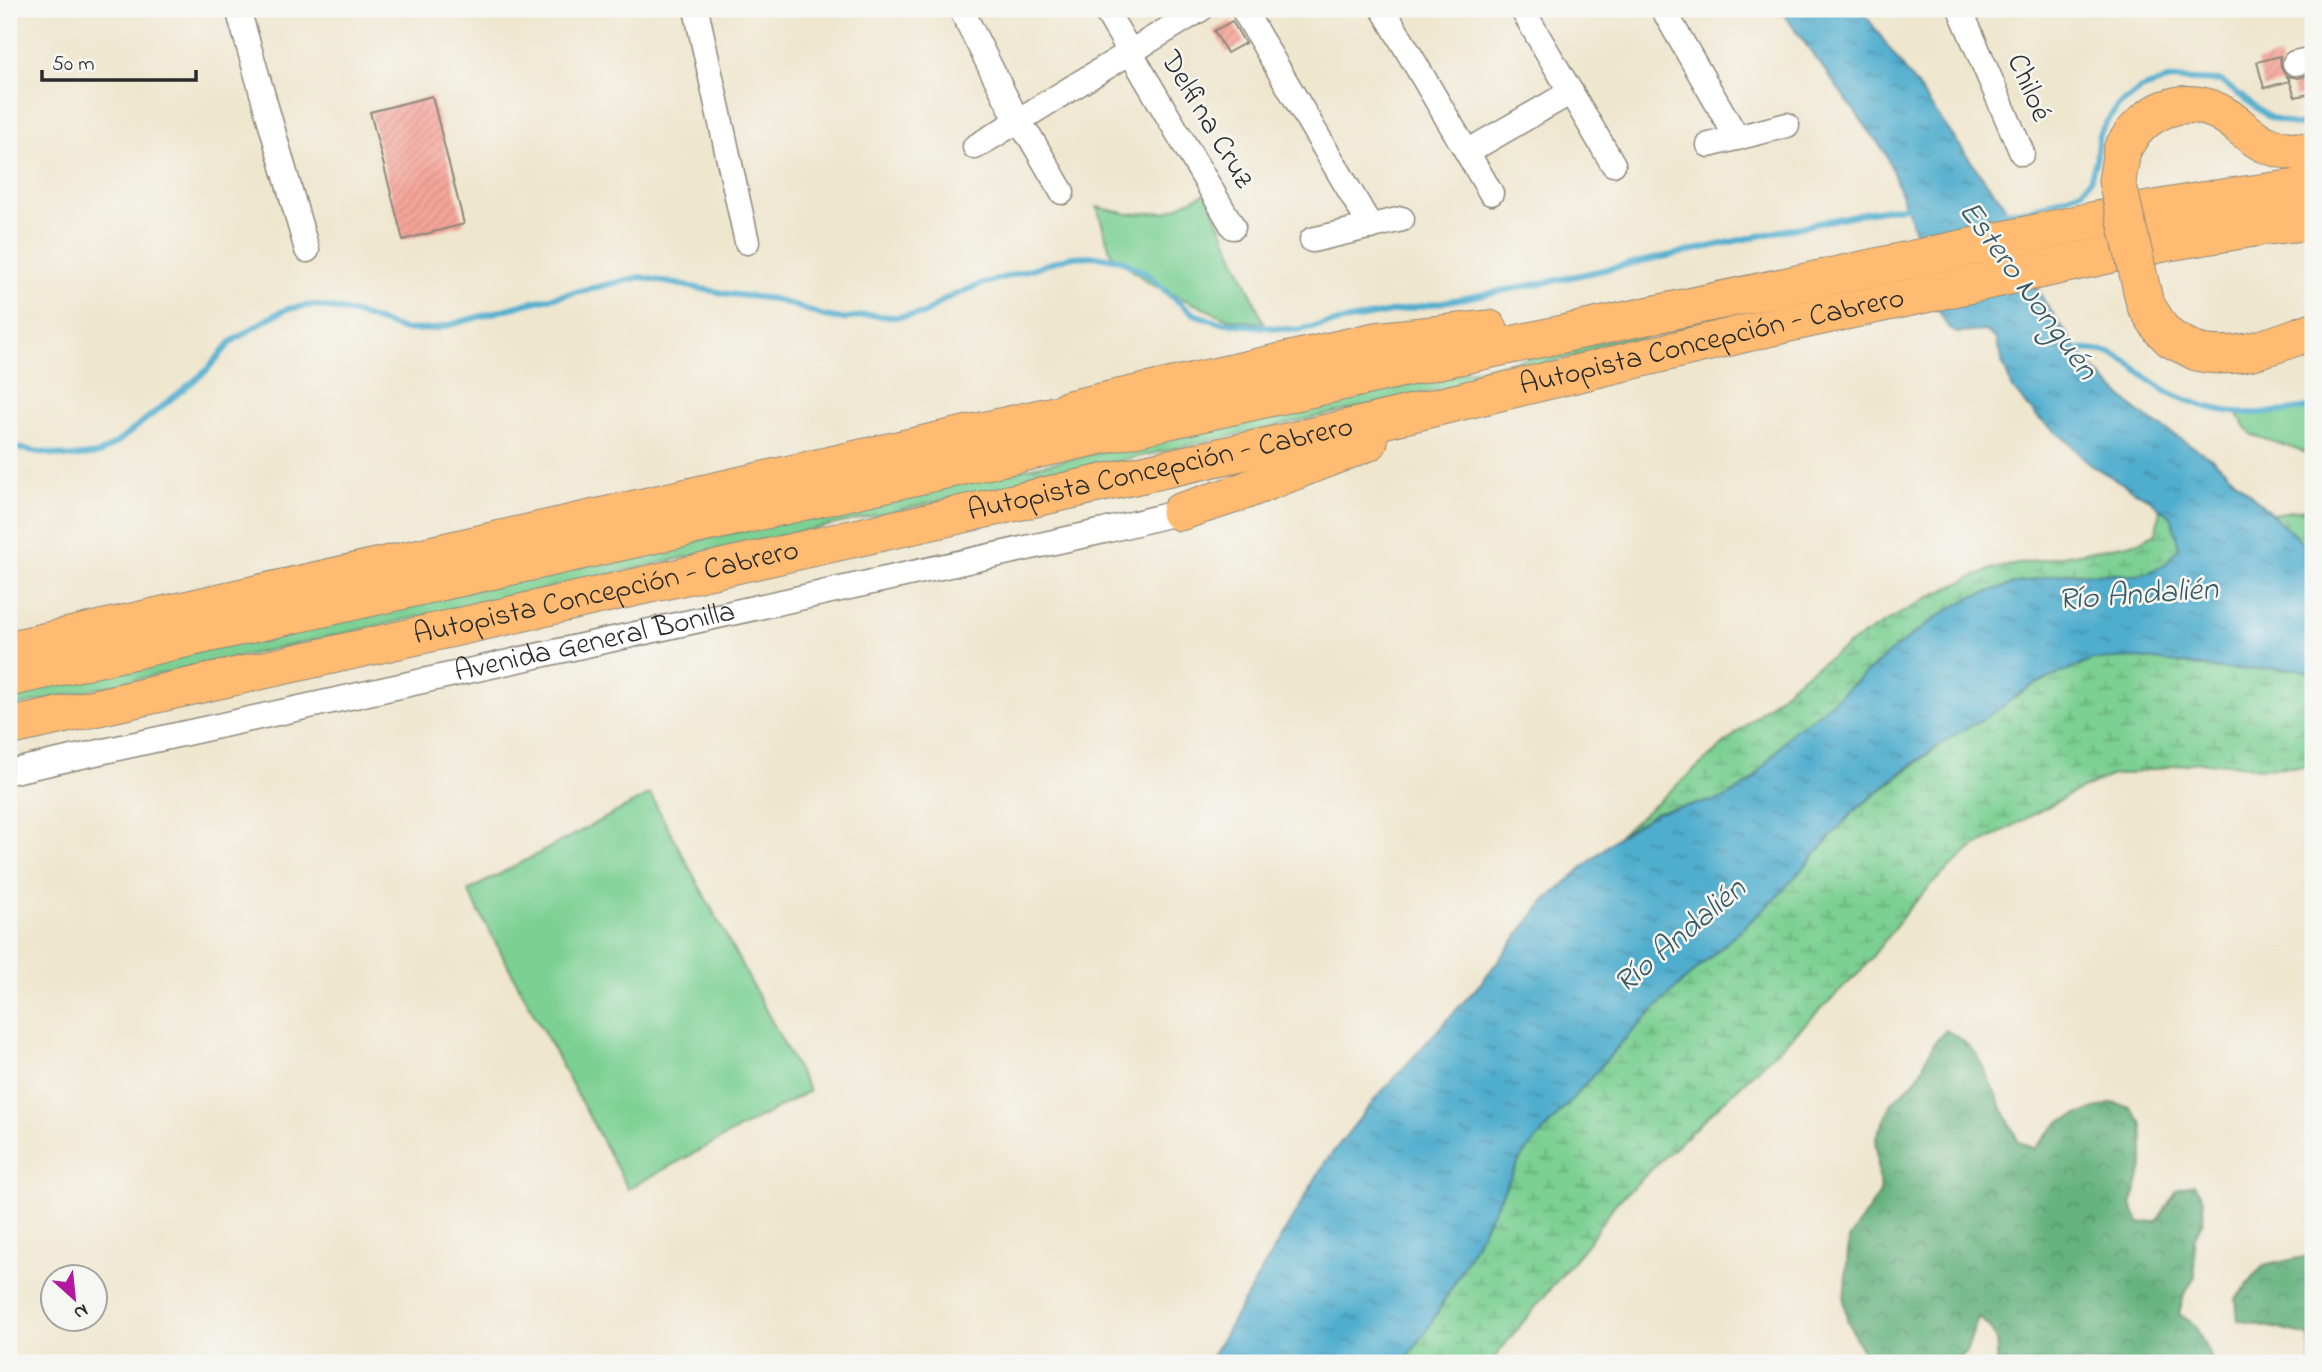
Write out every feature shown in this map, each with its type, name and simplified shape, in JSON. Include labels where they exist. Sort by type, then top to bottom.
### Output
[{"type":"highway","points":[[2313,152],[2290,152],[2266,145],[2226,116],[2196,105],[2166,108],[2139,124],[2122,150],[2117,181],[2145,304],[2171,339],[2197,352],[2225,357],[2240,355],[2313,331]]},
{"type":"highway","name":"Autopista Concepción - Cabrero","points":[[9,678],[1654,314],[1912,278],[2070,244],[2207,200],[2313,186]]},
{"type":"highway","name":"Autopista Concepción - Cabrero","points":[[2070,244],[2203,236],[2313,221]]},
{"type":"highway","name":"Autopista Concepción - Cabrero","points":[[9,727],[1358,426],[1785,324],[1912,278]]},
{"type":"highway","points":[[1069,409],[1375,341],[1654,314]]},
{"type":"highway","points":[[1180,512],[1236,494],[1503,391]]},
{"type":"main road","points":[[9,647],[1069,409]]},
{"type":"street","points":[[238,9],[307,250]]},
{"type":"street","points":[[696,9],[747,242]]},
{"type":"street","points":[[961,9],[1018,122],[1030,137],[1062,192]]},
{"type":"street","name":"Delfina Cruz","points":[[1105,9],[1233,227]]},
{"type":"street","points":[[975,147],[1201,9]]},
{"type":"street","points":[[1243,9],[1371,227]]},
{"type":"street","points":[[1383,9],[1491,193]]},
{"type":"street","points":[[1522,9],[1613,164]]},
{"type":"street","points":[[1663,9],[1737,138]]},
{"type":"street","name":"Chiloé","points":[[1960,9],[2022,153]]},
{"type":"street","points":[[1467,152],[1571,92]]},
{"type":"street","points":[[1709,145],[1787,125]]},
{"type":"street","points":[[1312,240],[1402,219]]},
{"type":"street","name":"Avenida General Bonilla","points":[[9,772],[1180,512]]},
{"type":"green space","points":[[1206,193],[1264,323],[1228,319],[1150,284],[1111,254],[1097,207],[1129,214],[1166,212]]},
{"type":"green space","points":[[1801,298],[1466,384],[9,708],[9,692]]},
{"type":"green space","points":[[2313,407],[2313,455],[2252,435],[2236,413],[2271,414]]},
{"type":"green space","points":[[2160,508],[2172,518],[2179,548],[2165,565],[2142,575],[2066,573],[2017,583],[1972,597],[1940,615],[1889,653],[1817,715],[1793,731],[1751,782],[1723,799],[1657,812],[1615,839],[1801,677],[1857,639],[1929,597],[1991,569],[2139,542],[2156,533]]},
{"type":"green space","points":[[2313,510],[2313,553],[2272,514]]},
{"type":"green space","points":[[2138,657],[2223,669],[2296,668],[2313,674],[2313,766],[2259,768],[2198,762],[2110,776],[2067,796],[1971,849],[1907,911],[1862,970],[1615,1204],[1587,1244],[1501,1349],[1493,1363],[1403,1363],[1426,1332],[1455,1282],[1522,1156],[1623,1041],[1675,989],[1778,896],[1853,812],[1949,738],[1993,713],[2031,686],[2092,660]]},
{"type":"green space","points":[[650,794],[809,1091],[628,1189],[468,891]]},
{"type":"green space","points":[[1946,1030],[1962,1040],[1977,1055],[2018,1141],[2034,1149],[2060,1121],[2112,1103],[2130,1107],[2142,1124],[2143,1168],[2131,1205],[2140,1224],[2157,1221],[2177,1190],[2194,1184],[2204,1201],[2203,1221],[2194,1239],[2195,1276],[2184,1295],[2179,1314],[2195,1325],[2213,1363],[1997,1363],[1995,1337],[1978,1317],[1966,1352],[1956,1363],[1867,1363],[1847,1319],[1844,1301],[1849,1239],[1880,1193],[1876,1137],[1892,1103],[1918,1077],[1934,1043]]},
{"type":"green space","points":[[2313,1255],[2311,1363],[2309,1336],[2238,1320],[2236,1299],[2263,1266]]},
{"type":"water","points":[[1780,9],[1861,9],[2003,202],[2021,257],[2044,301],[2087,363],[2139,413],[2213,459],[2313,553],[2313,674],[2296,668],[2223,669],[2138,658],[2092,660],[2031,686],[1993,713],[1949,738],[1853,812],[1778,896],[1675,989],[1623,1041],[1522,1156],[1455,1282],[1426,1332],[1403,1363],[1208,1363],[1325,1162],[1377,1097],[1480,984],[1544,902],[1615,839],[1657,812],[1723,799],[1751,782],[1793,731],[1817,715],[1889,653],[1940,615],[1972,597],[2017,583],[2066,573],[2142,575],[2165,565],[2179,548],[2172,518],[2150,500],[2091,465],[2036,416],[2013,389],[1996,339],[1985,331],[1957,333],[1948,327],[1938,309],[1916,234],[1886,154]]},
{"type":"building","points":[[1232,21],[1245,43],[1227,53],[1214,31]]},
{"type":"building","points":[[2280,56],[2281,67],[2290,81],[2264,88],[2257,62]]},
{"type":"building","points":[[2313,74],[2313,93],[2295,97],[2288,76],[2298,78]]},
{"type":"building","points":[[432,96],[464,224],[403,240],[370,112]]},
{"type":"waterway","name":"Estero Nonguén","points":[[1998,212],[2029,210],[2082,191],[2090,180],[2096,160],[2099,134],[2117,107],[2141,89],[2170,79],[2221,81],[2269,117],[2294,125],[2313,124]]},
{"type":"waterway","points":[[9,447],[71,457],[99,454],[206,371],[231,342],[287,309],[313,305],[354,313],[405,330],[435,329],[640,277],[728,294],[774,299],[824,316],[843,319],[868,315],[895,317],[924,314],[945,299],[976,286],[1070,257],[1096,256],[1121,260],[1147,274],[1194,314],[1217,322],[1296,330],[1548,282],[1864,213],[1914,205]]},
{"type":"waterway","name":"Estero Nonguén","points":[[2069,349],[2112,354],[2166,391],[2203,406],[2238,413],[2313,407]]},
{"type":"water label","name":"Río Andalién","points":[[2138,596]]},
{"type":"water label","name":"Río Andalién","points":[[1681,937]]}]
